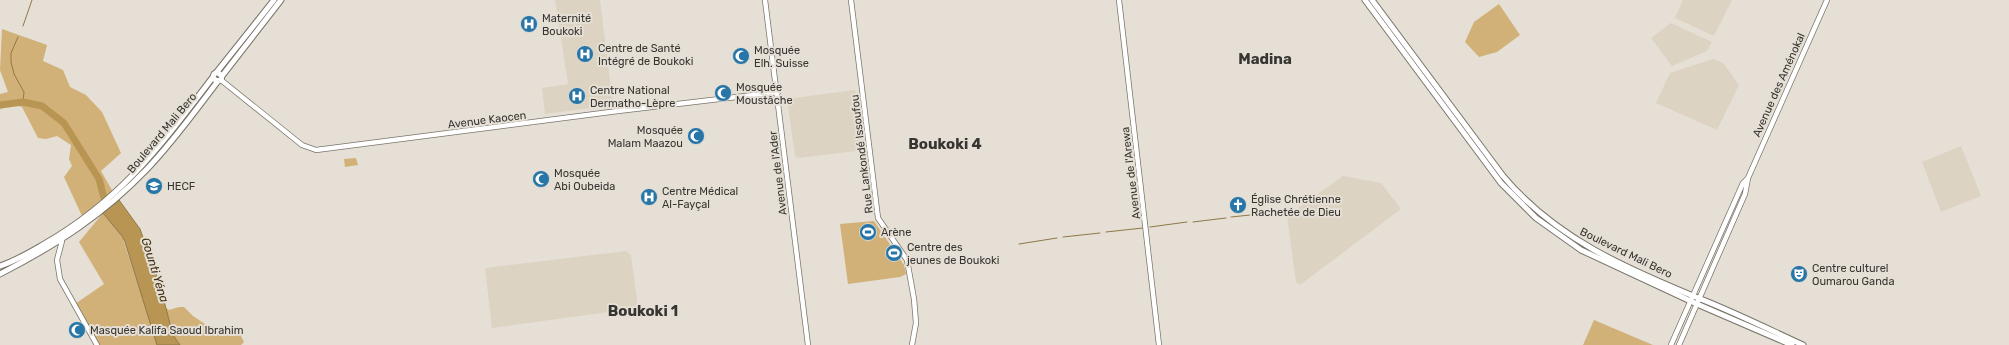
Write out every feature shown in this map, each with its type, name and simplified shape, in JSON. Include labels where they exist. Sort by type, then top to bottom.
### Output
[{"type":"main road","name":"Boulevard Mali Bero","points":[[1365,0],[1503,176],[1523,198],[1561,230],[1581,244],[1612,259],[1803,345]]},
{"type":"main road","name":"Boulevard Mali Bero","points":[[1372,0],[1501,183],[1517,200],[1558,235],[1581,250],[1609,264],[1690,302],[1792,345]]},
{"type":"main road","name":"Boulevard Mali Bero","points":[[110,201],[144,165],[214,75],[277,1]]},
{"type":"main road","name":"Boulevard Mali Bero","points":[[0,274],[62,241],[110,201],[159,156],[221,79],[277,1]]},
{"type":"main road","points":[[220,73],[221,79],[214,80],[214,75],[220,73]]},
{"type":"main road","name":"Boulevard Mali Bero","points":[[1,265],[64,232],[104,206]]},
{"type":"main road","points":[[1609,264],[1612,259]]},
{"type":"street","name":"Avenue de l'Ader","points":[[765,0],[778,92],[808,345]]},
{"type":"street","name":"Rue Lankondé Issoufou","points":[[851,0],[878,218],[907,260],[914,299],[916,323],[912,345]]},
{"type":"street","name":"Avenue de l'Arewa","points":[[1119,0],[1157,312],[1159,345]]},
{"type":"street","name":"Avenue des Aménokal","points":[[1680,345],[1716,258],[1721,239],[1743,183],[1748,178],[1827,0]]},
{"type":"street","name":"Avenue Kaocen","points":[[221,79],[302,145],[312,150],[778,92]]},
{"type":"street","name":"Avenue des Aménokal","points":[[1671,345],[1711,255],[1721,239]]},
{"type":"street","points":[[62,241],[57,260],[60,279],[97,345]]},
{"type":"street","points":[[1711,255],[1716,258]]},
{"type":"shaded area","points":[[555,0],[600,0],[613,105],[545,114],[542,88],[568,84]]},
{"type":"shaded area","points":[[1683,0],[1732,0],[1714,36],[1675,18]]},
{"type":"shaded area","points":[[1499,4],[1520,35],[1497,52],[1479,57],[1465,42],[1474,22]]},
{"type":"shaded area","points":[[1671,23],[1712,42],[1707,51],[1672,66],[1651,38]]},
{"type":"shaded area","points":[[2,29],[47,45],[43,61],[63,70],[70,87],[86,95],[102,112],[121,153],[101,171],[113,192],[82,216],[64,177],[72,166],[69,159],[71,145],[57,136],[46,139],[38,138],[22,107],[15,105],[0,109],[0,94],[8,92],[0,70]]},
{"type":"shaded area","points":[[1713,59],[1723,63],[1739,85],[1717,130],[1656,103],[1670,73]]},
{"type":"shaded area","points":[[854,90],[858,94],[864,150],[798,158],[795,156],[787,99]]},
{"type":"shaded area","points":[[1961,146],[1981,196],[1941,212],[1922,162]]},
{"type":"shaded area","points":[[356,158],[358,165],[345,167],[344,159]]},
{"type":"shaded area","points":[[1343,176],[1381,183],[1401,209],[1300,285],[1296,282],[1287,216]]},
{"type":"shaded area","points":[[119,200],[140,229],[159,282],[173,335],[180,345],[157,345],[125,242],[122,236],[103,213]]},
{"type":"shaded area","points":[[103,213],[122,236],[140,291],[169,310],[184,307],[193,316],[217,332],[240,334],[244,342],[241,345],[99,345],[75,304],[104,284],[79,242]]},
{"type":"shaded area","points":[[874,221],[904,265],[906,274],[900,277],[848,284],[840,224]]},
{"type":"shaded area","points":[[626,251],[631,255],[638,308],[492,328],[485,268]]},
{"type":"shaded area","points":[[1594,320],[1653,345],[1583,345]]},
{"type":"waterway","points":[[23,26],[32,0]]},
{"type":"waterway","points":[[18,37],[11,53],[11,62],[14,74],[24,92],[23,102]]},
{"type":"waterway","name":"Gounti Yéna","points":[[0,105],[23,102],[42,106],[64,123],[99,179],[104,198],[110,205]]},
{"type":"waterway","points":[[1231,217],[1260,214]]},
{"type":"waterway","points":[[1193,222],[1226,218]]},
{"type":"waterway","points":[[1150,227],[1187,222]]},
{"type":"waterway","points":[[1106,232],[1143,228]]},
{"type":"waterway","points":[[1063,237],[1100,233]]},
{"type":"waterway","points":[[1019,244],[1057,238]]},
{"type":"place","name":"Maternité Boukoki","points":[[529,24]]},
{"type":"place","name":"Centre de Santé Intégré de Boukoki","points":[[585,54]]},
{"type":"place","name":"Mosquée Elh. Suisse","points":[[741,56]]},
{"type":"place","name":"Mosquée Moustâche","points":[[723,93]]},
{"type":"place","name":"Centre National Dermatho-Lèpre","points":[[577,96]]},
{"type":"place","name":"Mosquée Malam Maazou","points":[[696,136]]},
{"type":"place","name":"Mosquée Abi Oubeida","points":[[541,179]]},
{"type":"place","name":"HECF","points":[[154,186]]},
{"type":"place","name":"Centre Médical Al-Fayçal","points":[[649,197]]},
{"type":"place","name":"Église Chrétienne Rachetée de Dieu","points":[[1238,205]]},
{"type":"place","name":"Arène","points":[[868,232]]},
{"type":"place","name":"Centre des jeunes de Boukoki","points":[[894,253]]},
{"type":"place","name":"Centre culturel Oumarou Ganda","points":[[1799,274]]},
{"type":"place","name":"Masquée Kalifa Saoud Ibrahim","points":[[77,330]]},
{"type":"district","name":"Madina","points":[[1265,59]]},
{"type":"district","name":"Boukoki 4","points":[[945,144]]},
{"type":"district","name":"Boukoki 1","points":[[643,311]]}]
